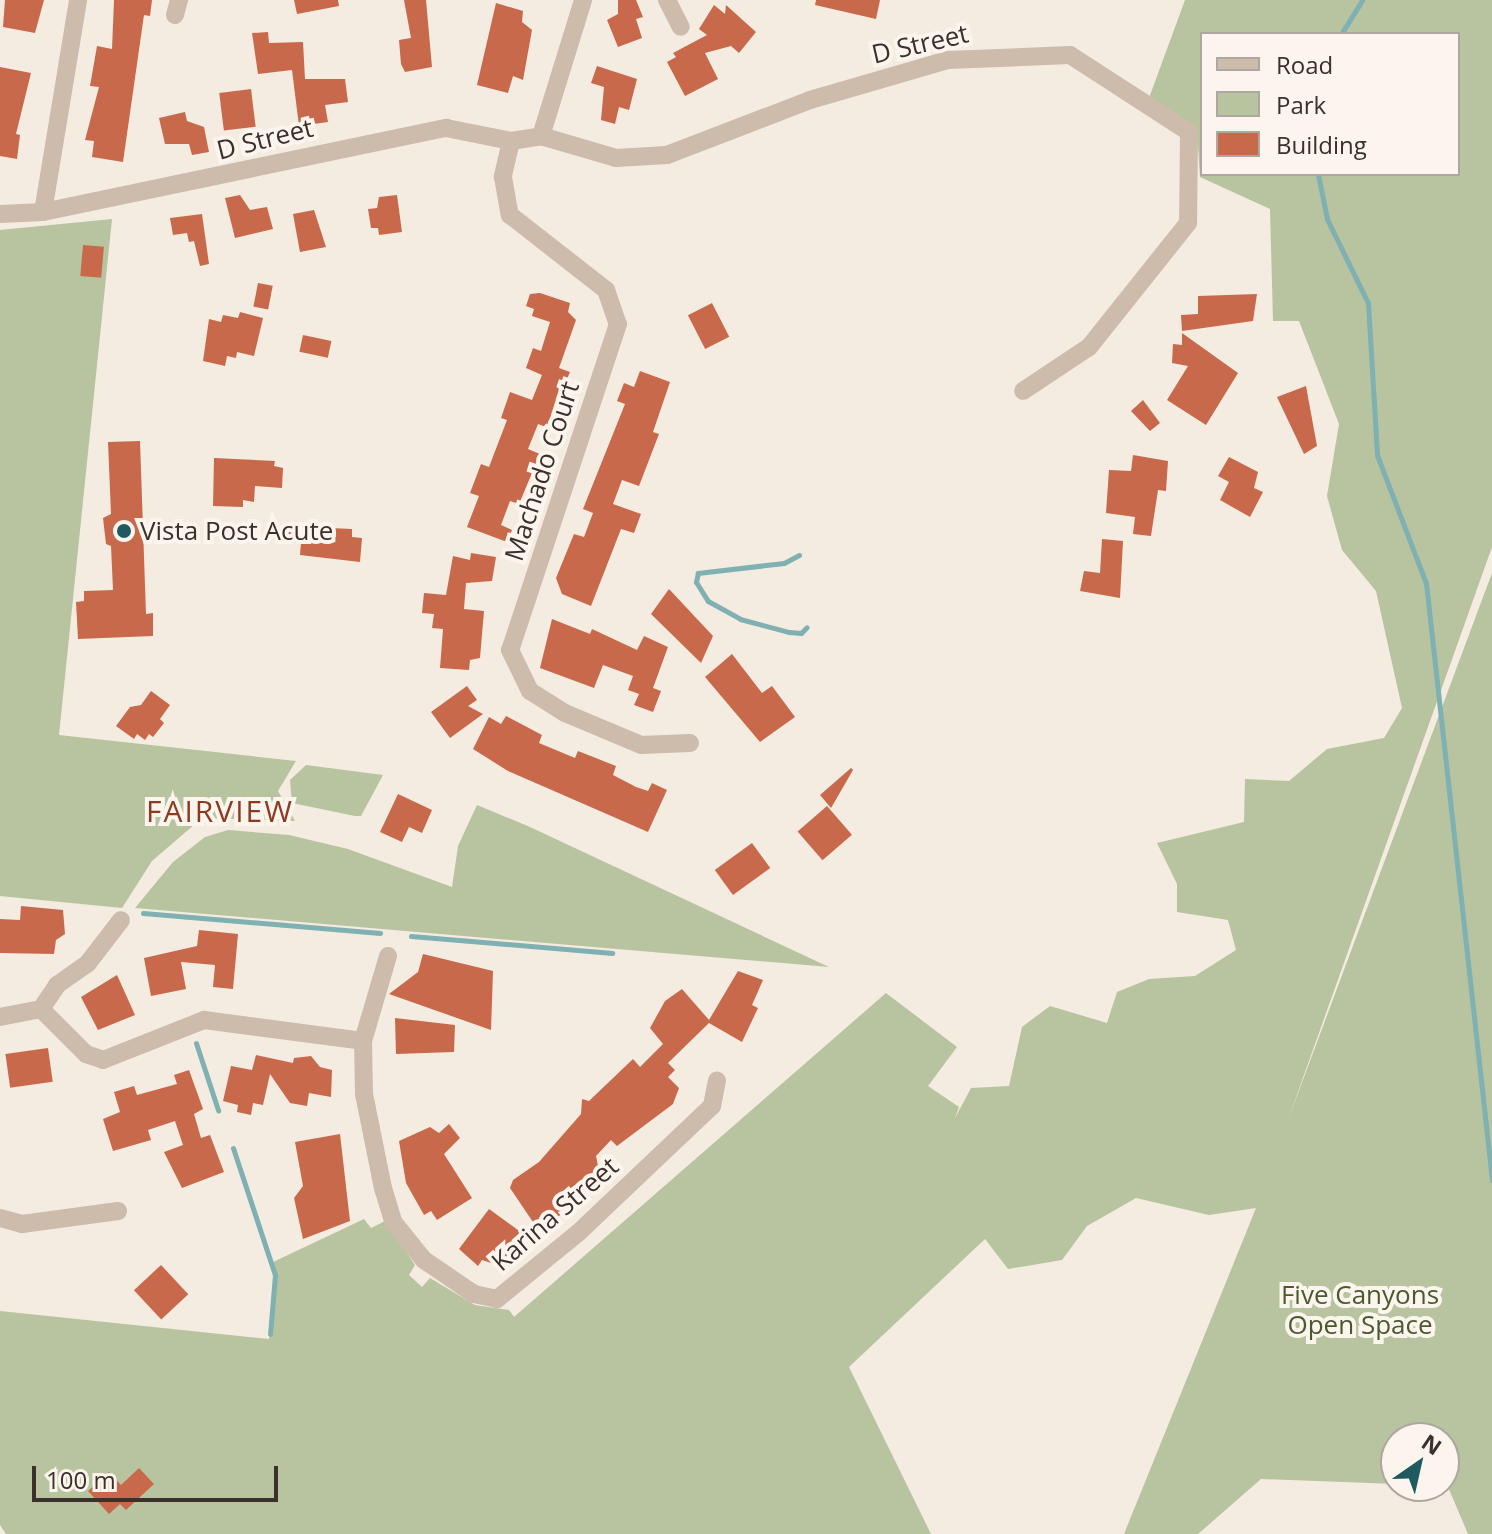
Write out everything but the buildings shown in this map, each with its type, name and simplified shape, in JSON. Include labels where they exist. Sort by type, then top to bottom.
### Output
[{"type":"street","points":[[43,212],[78,0]]},
{"type":"street","points":[[541,136],[583,0]]},
{"type":"street","points":[[667,0],[681,27]]},
{"type":"street","name":"D Street","points":[[0,214],[43,212],[242,173],[350,144],[446,128],[511,141],[541,136],[616,158],[667,155],[810,100],[948,60],[996,54],[1070,55],[1189,132],[1188,223],[1089,347],[1023,391]]},
{"type":"street","name":"Machado Court","points":[[511,141],[503,177],[510,215],[606,290],[618,324],[510,650],[530,691],[565,713],[641,745],[690,743]]},
{"type":"street","points":[[0,1017],[41,1009],[57,985],[88,963],[121,920]]},
{"type":"street","name":"Karina Street","points":[[388,956],[363,1041],[364,1094],[394,1223],[424,1260],[474,1294],[497,1299],[578,1233],[712,1106],[717,1080]]},
{"type":"street","points":[[41,1009],[86,1054],[103,1060],[204,1020],[363,1041]]},
{"type":"street","points":[[0,1218],[22,1224],[118,1211]]},
{"type":"green space","name":"Five Canyons Open Space","points":[[1185,0],[1492,0],[1492,547],[1288,1120],[1492,573],[1492,1534],[1468,1534],[1454,1502],[1460,1502],[1460,1422],[1380,1422],[1380,1483],[1261,1479],[1198,1534],[1124,1534],[1256,1208],[1209,1215],[1136,1198],[1087,1226],[1062,1260],[1008,1269],[985,1239],[849,1367],[931,1534],[6,1534],[0,1525],[0,1311],[269,1339],[275,1275],[271,1263],[364,1219],[371,1228],[385,1221],[415,1265],[409,1275],[422,1287],[430,1278],[475,1305],[509,1310],[514,1317],[886,993],[957,1047],[928,1086],[959,1107],[955,1118],[971,1088],[1009,1086],[1022,1027],[1050,1006],[1107,1023],[1117,992],[1149,979],[1195,976],[1236,950],[1228,920],[1177,912],[1177,884],[1157,843],[1244,822],[1245,779],[1289,781],[1327,749],[1384,738],[1402,708],[1376,591],[1342,550],[1327,496],[1339,424],[1299,321],[1273,321],[1270,209],[1200,177],[1197,130],[1149,98]]},
{"type":"green space","points":[[112,219],[59,735],[296,761],[278,791],[295,821],[202,818],[152,861],[122,908],[0,896],[0,230]]},
{"type":"green space","points":[[306,765],[383,775],[361,816],[355,816],[292,803],[290,780]]},
{"type":"green space","points":[[477,805],[829,967],[135,908],[173,862],[205,837],[228,830],[289,835],[348,849],[452,887],[458,846]]},
{"type":"waterway","points":[[1342,32],[1362,0]]},
{"type":"waterway","points":[[1318,176],[1327,219],[1368,303],[1377,455],[1426,583],[1492,1180]]},
{"type":"waterway","points":[[799,555],[784,563],[698,573],[696,582],[708,601],[740,619],[789,632],[801,633],[807,627]]},
{"type":"waterway","points":[[143,913],[380,933]]},
{"type":"waterway","points":[[411,936],[612,953]]},
{"type":"waterway","points":[[196,1043],[218,1110]]},
{"type":"waterway","points":[[233,1148],[275,1275],[270,1334]]},
{"type":"place","name":"Vista Post Acute","points":[[124,531]]},
{"type":"district","name":"FAIRVIEW","points":[[220,811]]}]
